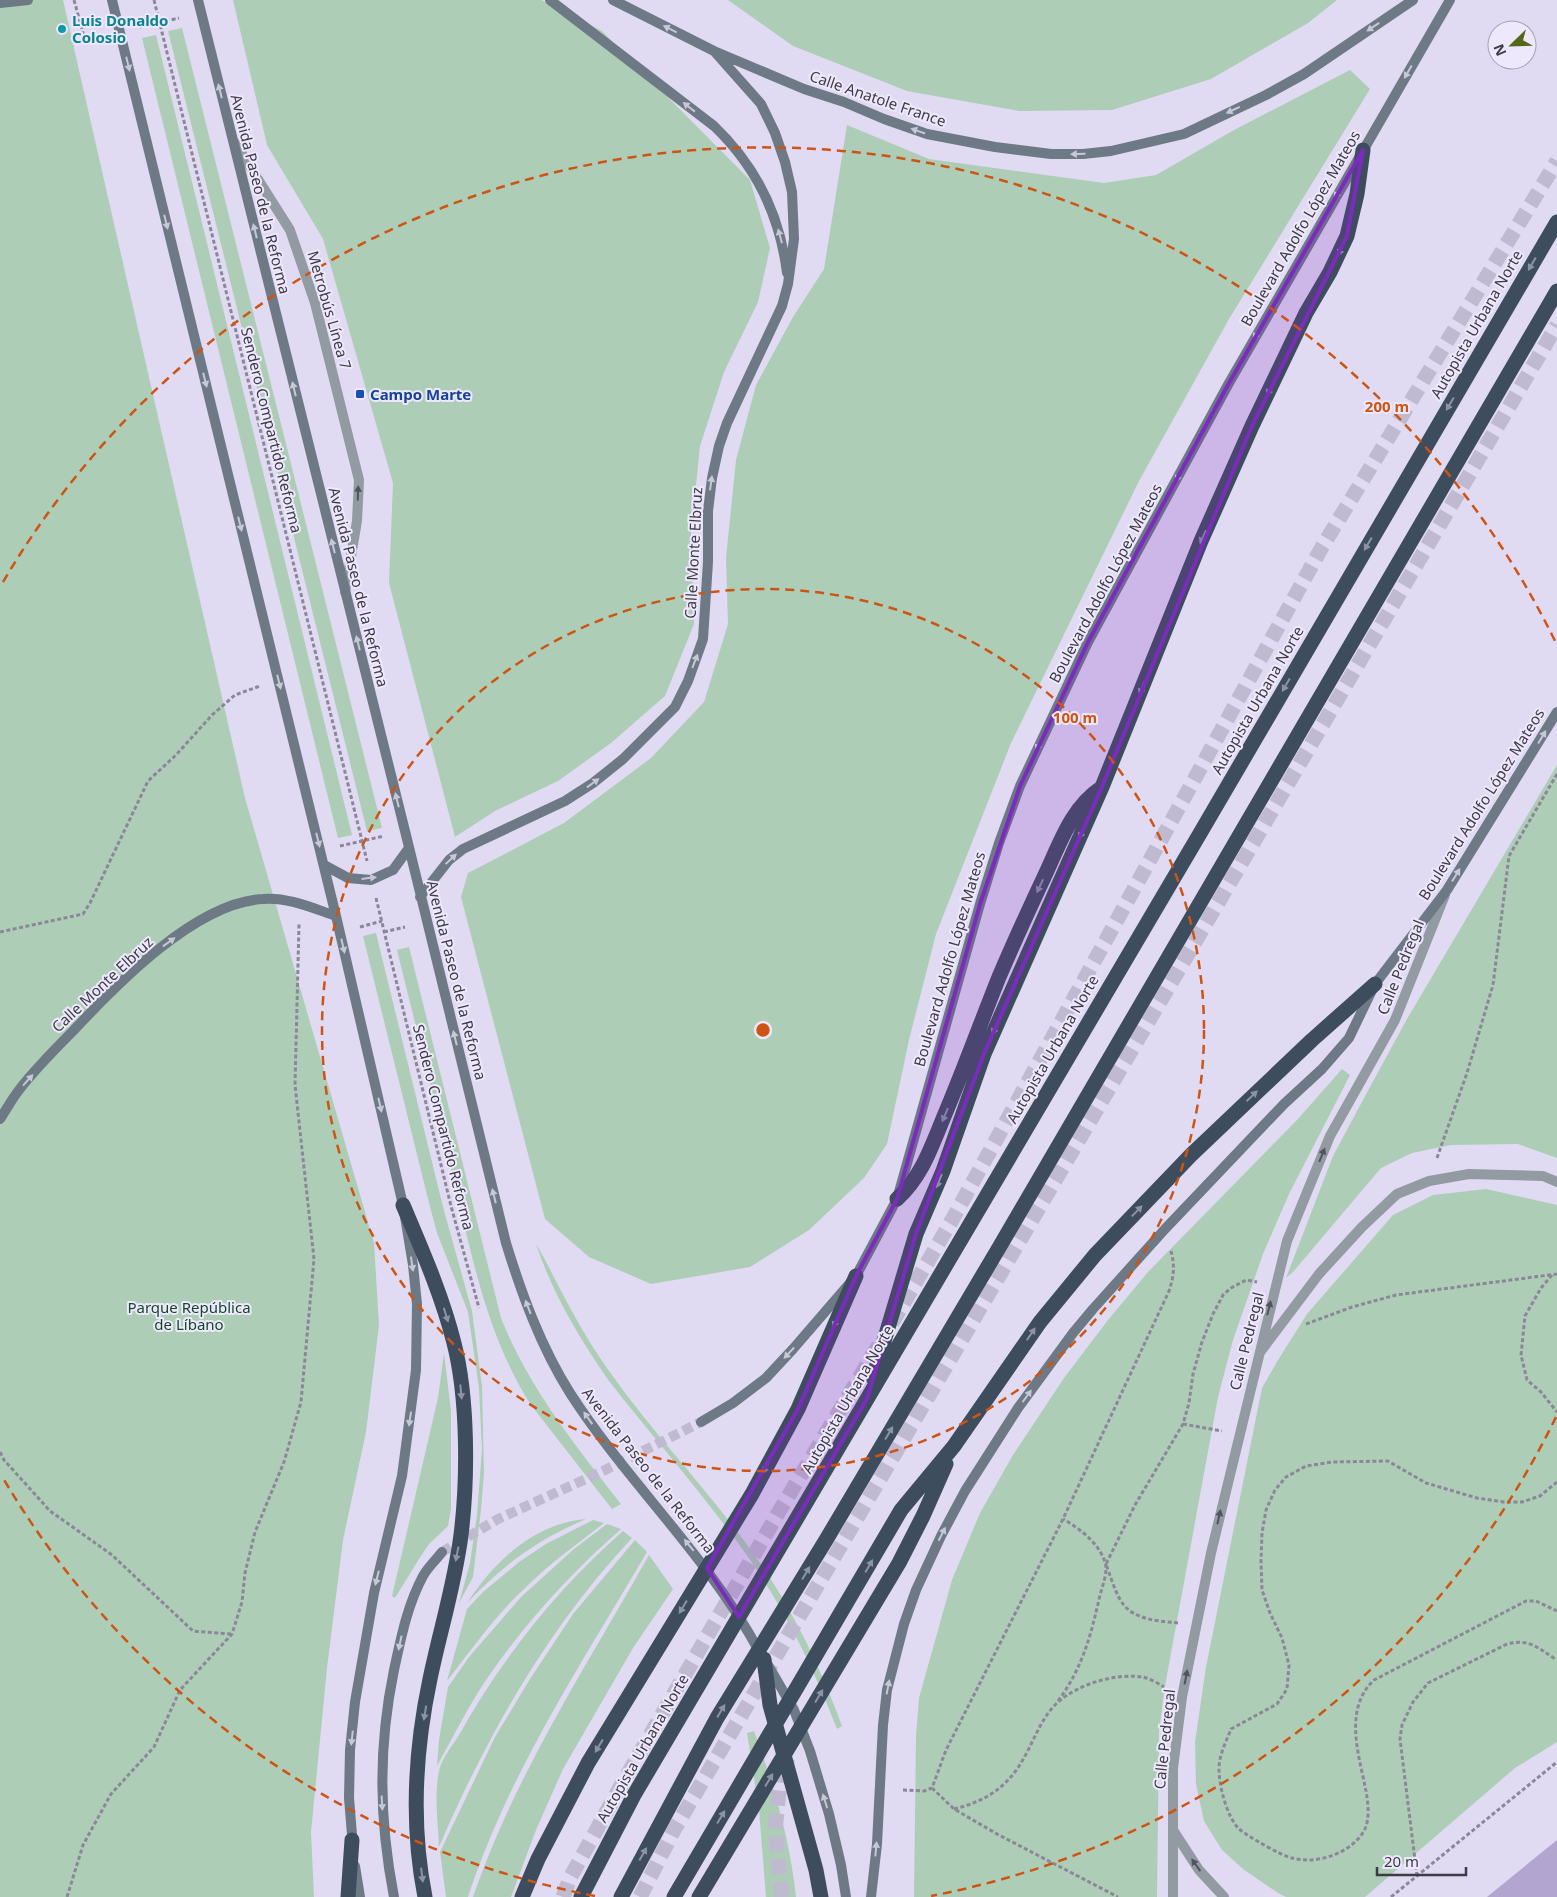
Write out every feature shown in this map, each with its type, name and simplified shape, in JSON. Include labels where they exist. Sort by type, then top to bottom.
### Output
[{"type":"highway","points":[[868,1399],[887,1328],[916,1234],[943,1171],[984,1054],[1102,788],[1201,541],[1252,426],[1306,314],[1330,272],[1347,236],[1357,194],[1363,150]]},
{"type":"highway","name":"Autopista Urbana Norte","points":[[581,1897],[634,1795],[1557,222]]},
{"type":"highway","points":[[621,1897],[717,1718],[826,1540],[1000,1246],[1557,291]]},
{"type":"highway","points":[[897,1199],[909,1188],[925,1162],[964,1070],[999,977],[1066,829],[1082,804],[1090,795],[1102,788]]},
{"type":"highway","points":[[1006,1002],[1022,926]]},
{"type":"highway","points":[[674,1897],[901,1510],[954,1446],[1040,1322],[1095,1255],[1191,1155],[1251,1097],[1375,984]]},
{"type":"highway","points":[[403,1205],[430,1271],[454,1344],[464,1426],[464,1504],[461,1537],[430,1681],[417,1781],[417,1828],[425,1897]]},
{"type":"highway","points":[[522,1897],[538,1859],[588,1763],[752,1494],[798,1409],[856,1276]]},
{"type":"highway","points":[[699,1897],[898,1563],[923,1516],[954,1446]]},
{"type":"highway","points":[[764,1659],[770,1704],[816,1870],[821,1897]]},
{"type":"highway","points":[[348,1897],[352,1840]]},
{"type":"main road","points":[[0,3],[28,0]]},
{"type":"main road","points":[[112,0],[336,916],[403,1205],[417,1304],[416,1370],[402,1476],[374,1593],[355,1702],[350,1750],[352,1840],[360,1897]]},
{"type":"main road","name":"Avenida Paseo de la Reforma","points":[[198,0],[506,1243],[532,1318],[547,1351],[570,1392],[596,1430],[704,1564],[732,1606],[794,1710],[810,1751],[829,1814],[841,1865],[846,1897]]},
{"type":"main road","points":[[550,0],[714,126],[730,142],[754,173],[774,214],[781,238],[788,284]]},
{"type":"main road","name":"Calle Anatole France","points":[[613,0],[714,51],[804,89],[844,102],[884,119],[927,134],[995,147],[1051,154],[1082,154],[1121,149],[1184,134],[1266,95],[1304,74],[1413,0]]},
{"type":"main road","name":"Boulevard Adolfo López Mateos","points":[[701,1422],[733,1403],[766,1378],[793,1349],[856,1276],[897,1199],[980,904],[1020,786],[1093,633],[1229,382],[1450,0]]},
{"type":"main road","name":"Calle Monte Elbruz","points":[[420,897],[449,860],[463,849],[565,801],[593,783],[623,759],[675,706],[688,681],[703,639],[708,562],[708,512],[712,478],[719,446],[736,400],[773,326],[788,284],[794,239],[792,192],[785,162],[775,134],[761,104],[714,51]]},
{"type":"main road","name":"Boulevard Adolfo López Mateos","points":[[871,1897],[877,1844],[883,1725],[887,1690],[904,1624],[916,1590],[941,1536],[965,1491],[1018,1408],[1072,1334],[1165,1229],[1284,1104],[1322,1069],[1349,1038],[1362,1015],[1375,984],[1447,890],[1557,712]]},
{"type":"main road","points":[[324,865],[348,878],[371,880],[393,870],[409,848]]},
{"type":"main road","name":"Calle Monte Elbruz","points":[[0,1119],[18,1090],[94,1009],[129,975],[181,933],[216,912],[239,903],[262,898],[282,899],[336,916]]},
{"type":"main road","points":[[394,1897],[383,1825],[381,1784],[388,1702],[401,1636],[412,1601],[424,1574],[442,1552]]},
{"type":"street","name":"Metrobús Línea 7","points":[[232,138],[290,230],[320,320],[358,480],[357,521],[345,594]]},
{"type":"street","name":"Calle Pedregal","points":[[1173,1897],[1173,1768],[1182,1697],[1211,1553],[1275,1285],[1287,1241],[1330,1136],[1395,1020],[1447,890]]},
{"type":"street","points":[[1258,1356],[1319,1274],[1362,1227],[1397,1194],[1429,1180],[1469,1174],[1543,1176],[1557,1182]]},
{"type":"street","points":[[1173,1829],[1199,1870],[1224,1897]]},
{"type":"path","points":[[74,0],[86,40]]},
{"type":"path","name":"Sendero Compartido Reforma","points":[[154,0],[368,866]]},
{"type":"path","points":[[139,27],[179,18]]},
{"type":"path","points":[[0,932],[83,914],[148,781],[176,755],[212,715],[235,695],[278,679]]},
{"type":"path","points":[[1429,1180],[1467,1073],[1493,986],[1509,856],[1557,774]]},
{"type":"path","points":[[340,846],[384,836]]},
{"type":"path","name":"Sendero Compartido Reforma","points":[[375,893],[449,1196],[479,1308]]},
{"type":"path","points":[[67,1897],[83,1846],[111,1794],[154,1747],[180,1690],[232,1634],[242,1602],[245,1573],[255,1532],[284,1462],[301,1402],[314,1259],[295,1085],[300,904]]},
{"type":"path","points":[[360,927],[382,921]]},
{"type":"path","points":[[384,932],[405,927]]},
{"type":"path","points":[[903,1790],[924,1791],[932,1788],[946,1750],[1063,1519],[1135,1367],[1174,1277],[1174,1263],[1165,1229]]},
{"type":"path","points":[[1273,1336],[1309,1324],[1352,1306],[1396,1295],[1555,1274]]},
{"type":"path","points":[[1555,1274],[1540,1288],[1525,1316],[1521,1355],[1527,1380],[1541,1392],[1557,1412]]},
{"type":"path","points":[[954,1808],[973,1804],[991,1795],[1015,1772],[1044,1720],[1057,1704],[1080,1666],[1093,1631],[1106,1564],[1135,1505],[1183,1424],[1189,1403],[1193,1374],[1202,1342],[1223,1295],[1246,1280],[1275,1285]]},
{"type":"path","points":[[1183,1424],[1239,1434]]},
{"type":"path","points":[[0,1452],[4,1460],[50,1511],[112,1555],[193,1631],[232,1634]]},
{"type":"path","points":[[1557,1482],[1540,1496],[1522,1502],[1504,1502],[1477,1498],[1426,1483],[1388,1461],[1332,1462],[1306,1466],[1286,1477],[1275,1490],[1266,1510],[1262,1533],[1261,1560],[1262,1590],[1282,1638],[1289,1665],[1287,1688],[1277,1704],[1231,1729],[1222,1752],[1219,1770],[1225,1805],[1238,1828],[1252,1839],[1292,1858],[1314,1860],[1333,1856],[1353,1844],[1365,1828],[1369,1808],[1355,1730],[1358,1703],[1365,1688],[1374,1680],[1526,1601],[1536,1601],[1557,1611]]},
{"type":"path","points":[[1063,1519],[1082,1530],[1100,1550],[1123,1604],[1136,1615],[1153,1620],[1196,1625]]},
{"type":"path","points":[[1417,1876],[1400,1740],[1402,1725],[1413,1702],[1428,1683],[1505,1645],[1515,1642],[1530,1643],[1557,1660]]},
{"type":"path","points":[[1057,1704],[1073,1692],[1096,1682],[1124,1676],[1145,1678],[1182,1697]]},
{"type":"path","points":[[1391,1897],[1557,1762]]},
{"type":"path","points":[[932,1788],[954,1808],[997,1834],[1118,1897]]},
{"type":"highlighted area","points":[[1363,150],[1347,236],[1252,426],[1102,787],[984,1054],[916,1234],[867,1399],[739,1617],[707,1568],[798,1409],[856,1276],[897,1199],[980,904],[1020,786],[1088,642],[1229,383]]},
{"type":"green space","name":"Parque República de Líbano","points":[[0,0],[63,0],[245,798],[374,1243],[379,1325],[366,1432],[343,1540],[327,1668],[311,1832],[314,1897],[0,1897]]},
{"type":"green space","points":[[233,0],[541,0],[602,31],[750,180],[770,248],[758,302],[724,372],[700,446],[691,534],[694,624],[665,696],[611,743],[558,781],[495,811],[455,837],[389,583],[393,483],[323,239],[267,145]]},
{"type":"green space","points":[[728,0],[1337,0],[1308,23],[1211,79],[1112,110],[1019,111],[907,91],[793,46]]},
{"type":"green space","points":[[182,28],[382,828],[367,831],[168,31]]},
{"type":"green space","points":[[156,35],[352,835],[338,838],[142,38]]},
{"type":"green space","points":[[1350,70],[1370,89],[1229,319],[1139,481],[1011,743],[936,934],[909,1040],[887,1144],[864,1178],[809,1230],[750,1267],[651,1284],[589,1257],[545,1219],[461,897],[468,873],[564,823],[651,758],[704,702],[728,624],[726,558],[736,460],[756,385],[793,317],[824,269],[847,125],[929,159],[1104,183],[1156,175],[1234,130]]},
{"type":"green space","points":[[1557,765],[1557,1158],[1518,1144],[1451,1145],[1412,1153],[1381,1168],[1286,1278],[1333,1156],[1407,1019]]},
{"type":"green space","points":[[376,933],[443,1207],[472,1311],[482,1386],[484,1473],[481,1510],[473,1577],[459,1603],[470,1563],[477,1515],[482,1449],[479,1388],[468,1312],[437,1233],[363,936]]},
{"type":"green space","points":[[409,947],[501,1318],[512,1344],[539,1392],[570,1438],[621,1504],[612,1509],[531,1405],[503,1353],[492,1325],[475,1268],[397,950]]},
{"type":"green space","points":[[1342,1069],[1350,1075],[1289,1194],[1263,1254],[1233,1340],[1218,1397],[1165,1686],[1159,1732],[1157,1897],[914,1897],[916,1736],[919,1698],[952,1580],[980,1513],[1013,1455],[1064,1378],[1108,1320],[1148,1272],[1297,1120]]},
{"type":"green space","points":[[1486,1189],[1557,1205],[1557,1742],[1515,1768],[1365,1897],[1286,1897],[1243,1869],[1222,1850],[1204,1821],[1196,1784],[1195,1742],[1206,1667],[1262,1388],[1307,1314],[1393,1215],[1433,1195]]},
{"type":"green space","points":[[536,1244],[594,1349],[628,1397],[732,1524],[763,1567],[789,1610],[813,1656],[842,1726],[837,1729],[802,1649],[782,1610],[759,1573],[705,1500],[609,1381],[587,1348],[550,1280]]},
{"type":"green space","points":[[444,1353],[451,1411],[451,1509],[448,1526],[429,1544],[395,1598],[392,1596],[438,1398]]},
{"type":"green space","points":[[586,1519],[552,1535],[522,1554],[494,1576],[467,1603],[490,1572],[503,1559],[533,1536],[567,1522]]},
{"type":"green space","points":[[593,1520],[604,1523],[553,1563],[513,1599],[447,1681],[467,1609],[483,1592],[519,1562],[546,1544]]},
{"type":"green space","points":[[607,1524],[621,1529],[566,1582],[516,1639],[479,1690],[437,1766],[439,1740],[448,1687],[469,1657],[521,1597],[574,1549]]},
{"type":"green space","points":[[623,1531],[632,1538],[573,1609],[522,1684],[478,1764],[439,1847],[437,1790],[440,1766],[445,1757],[493,1679],[532,1626],[553,1601]]},
{"type":"green space","points":[[635,1540],[647,1552],[572,1678],[525,1763],[485,1851],[468,1897],[446,1897],[440,1852],[495,1737],[530,1679],[573,1614]]},
{"type":"green space","points":[[649,1555],[673,1589],[633,1648],[563,1769],[536,1830],[511,1897],[473,1897],[509,1808],[553,1722]]},
{"type":"green space","points":[[754,1731],[780,1813],[790,1854],[796,1897],[766,1897],[759,1810],[747,1733]]},
{"type":"building","points":[[1557,1840],[1557,1897],[1487,1897]]},
{"type":"tunnel","points":[[892,1323],[952,1220],[1322,547],[1557,161]]},
{"type":"tunnel","points":[[640,1897],[674,1830],[1557,325]]},
{"type":"tunnel","points":[[563,1897],[570,1878],[619,1789],[777,1515],[880,1343]]},
{"type":"tunnel","points":[[442,1552],[498,1519],[599,1473],[701,1422]]},
{"type":"tunnel","points":[[782,1897],[775,1831],[780,1782],[788,1758]]},
{"type":"place","name":"Luis Donaldo Colosio","points":[[62,29]]},
{"type":"place","name":"Campo Marte","points":[[360,394]]}]
